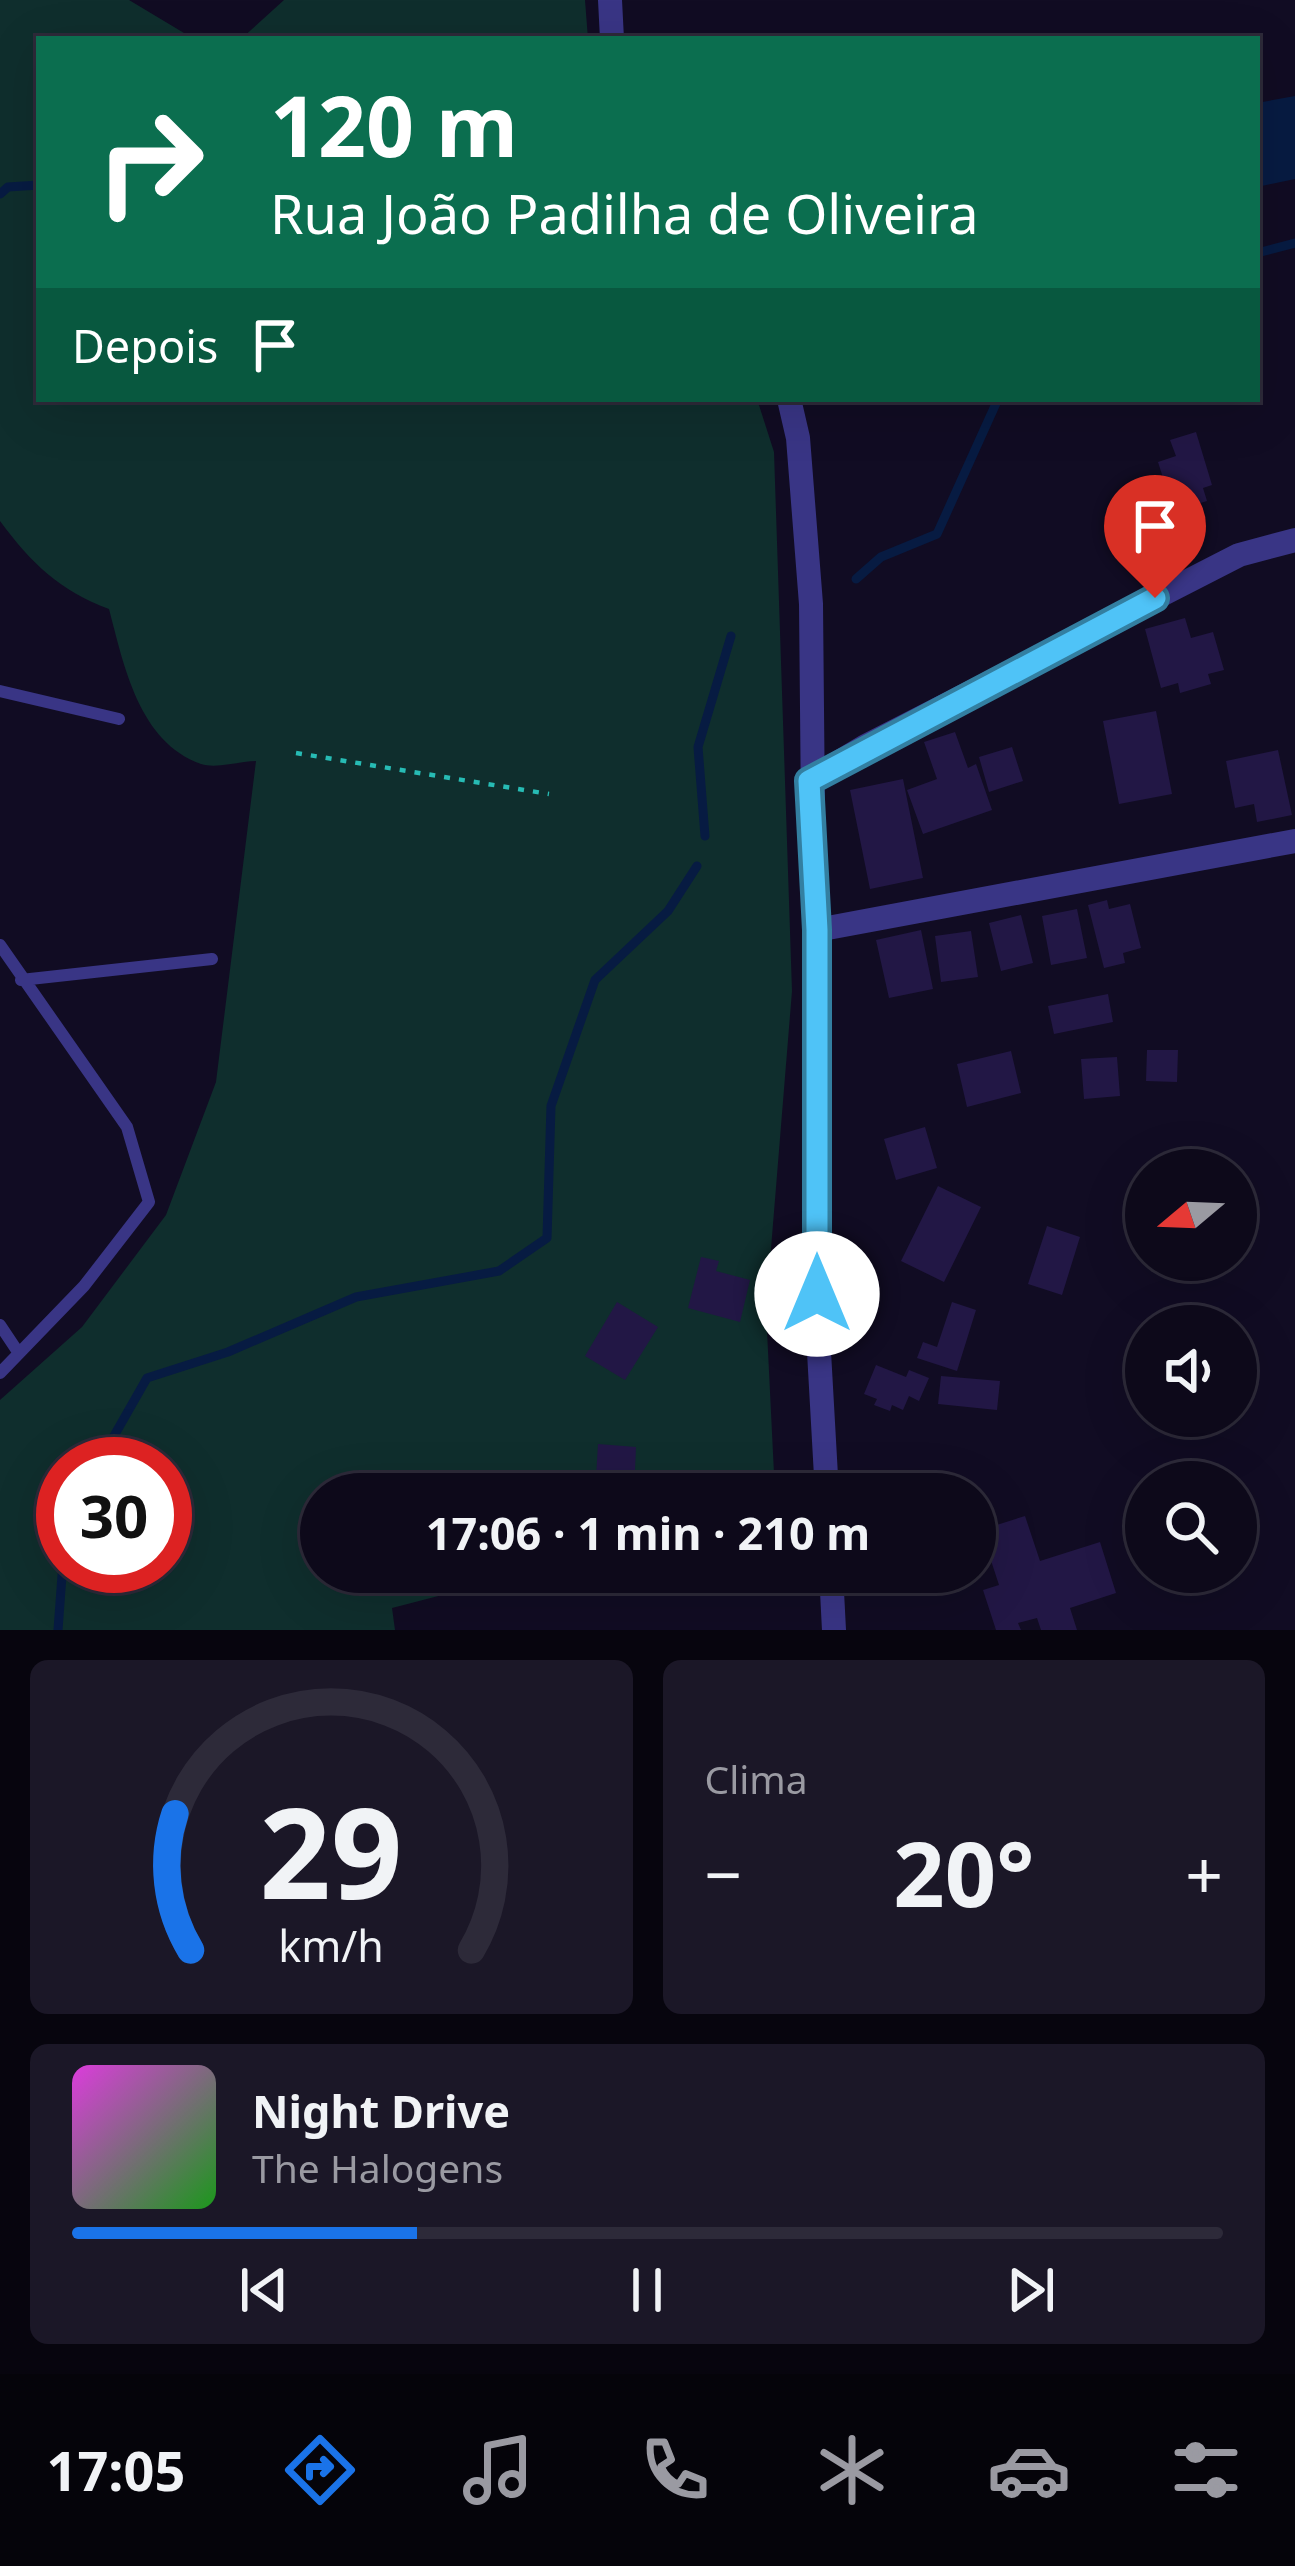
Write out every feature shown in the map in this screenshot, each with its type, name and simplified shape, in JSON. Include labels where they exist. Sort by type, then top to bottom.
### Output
[{"type":"street","points":[[610,0],[612,36]]},
{"type":"street","points":[[790,402],[798,438],[811,604],[809,781],[817,930],[818,1334],[826,1473]]},
{"type":"street","points":[[809,781],[864,747],[1238,555],[1295,540]]},
{"type":"street","points":[[817,930],[1295,842]]},
{"type":"street","points":[[832,1593],[834,1630]]},
{"type":"lane","points":[[0,691],[119,719]]},
{"type":"lane","points":[[0,945],[128,1127],[149,1202],[84,1286],[0,1373]]},
{"type":"lane","points":[[21,980],[212,959]]},
{"type":"lane","points":[[0,1325],[18,1352]]},
{"type":"path","points":[[296,753],[549,794]]},
{"type":"green space","points":[[0,0],[129,0],[189,36],[36,36],[36,402],[758,402],[774,452],[792,991],[766,1310],[774,1473],[300,1473],[300,1593],[450,1593],[392,1608],[395,1630],[0,1630],[0,1400],[82,1327],[166,1215],[216,1082],[256,761],[201,764],[163,739],[137,700],[109,609],[48,574],[0,521]]},
{"type":"green space","points":[[284,0],[585,0],[588,36],[244,36]]},
{"type":"water","points":[[1295,96],[1295,179],[1260,186],[1260,102]]},
{"type":"building","points":[[1196,432],[1212,485],[1203,488],[1207,501],[1184,508],[1182,500],[1171,503],[1158,462],[1176,456],[1170,440]]},
{"type":"building","points":[[1185,618],[1191,638],[1213,632],[1224,670],[1208,674],[1211,684],[1180,693],[1178,683],[1161,688],[1145,629]]},
{"type":"building","points":[[1156,711],[1172,794],[1119,804],[1103,721]]},
{"type":"building","points":[[955,732],[968,768],[976,764],[992,810],[923,834],[907,790],[937,779],[924,742]]},
{"type":"building","points":[[1012,747],[1023,781],[989,792],[979,757]]},
{"type":"building","points":[[1278,750],[1292,815],[1257,822],[1254,804],[1235,808],[1226,761]]},
{"type":"building","points":[[903,779],[923,878],[870,889],[850,790]]},
{"type":"building","points":[[1107,900],[1109,909],[1130,904],[1141,948],[1123,953],[1125,963],[1104,968],[1088,905]]},
{"type":"building","points":[[1077,909],[1087,958],[1051,965],[1042,916]]},
{"type":"building","points":[[1021,915],[1033,963],[1001,971],[989,923]]},
{"type":"building","points":[[921,930],[933,989],[889,998],[876,940]]},
{"type":"building","points":[[971,931],[978,977],[941,982],[935,936]]},
{"type":"building","points":[[1108,994],[1113,1022],[1054,1034],[1048,1006]]},
{"type":"building","points":[[1147,1050],[1178,1050],[1177,1082],[1146,1081]]},
{"type":"building","points":[[1011,1051],[1021,1093],[967,1107],[957,1064]]},
{"type":"building","points":[[1117,1057],[1120,1096],[1084,1099],[1081,1059]]},
{"type":"building","points":[[925,1127],[937,1168],[896,1180],[884,1139]]},
{"type":"building","points":[[938,1186],[981,1207],[944,1282],[901,1261]]},
{"type":"building","points":[[1047,1226],[1080,1237],[1062,1295],[1028,1284]]},
{"type":"building","points":[[701,1257],[719,1261],[716,1271],[750,1280],[740,1322],[688,1308]]},
{"type":"building","points":[[617,1302],[658,1327],[625,1380],[585,1356]]},
{"type":"building","points":[[952,1302],[976,1310],[957,1371],[917,1358],[923,1342],[937,1347]]},
{"type":"building","points":[[876,1365],[906,1377],[909,1370],[929,1378],[919,1401],[909,1396],[903,1410],[874,1405],[877,1399],[864,1394]]},
{"type":"building","points":[[941,1376],[1000,1381],[997,1410],[938,1404]]},
{"type":"building","points":[[598,1444],[636,1447],[635,1473],[596,1473]]},
{"type":"building","points":[[1025,1516],[1040,1561],[1100,1542],[1116,1593],[1070,1608],[1077,1630],[1041,1630],[1037,1618],[1018,1623],[1021,1630],[996,1630],[984,1593],[996,1593],[999,1585],[996,1525]]},
{"type":"waterway","points":[[0,194],[8,187],[36,185]]},
{"type":"waterway","points":[[1260,252],[1295,243]]},
{"type":"waterway","points":[[856,579],[881,557],[937,534],[997,402]]},
{"type":"waterway","points":[[705,836],[698,747],[731,636]]},
{"type":"waterway","points":[[113,1437],[147,1378],[228,1352],[356,1297],[499,1271],[547,1238],[551,1106],[595,980],[668,911],[697,866]]},
{"type":"waterway","points":[[58,1630],[61,1593]]},
{"type":"route","points":[[817,1294],[817,930],[809,781],[864,747],[1155,598]]}]
